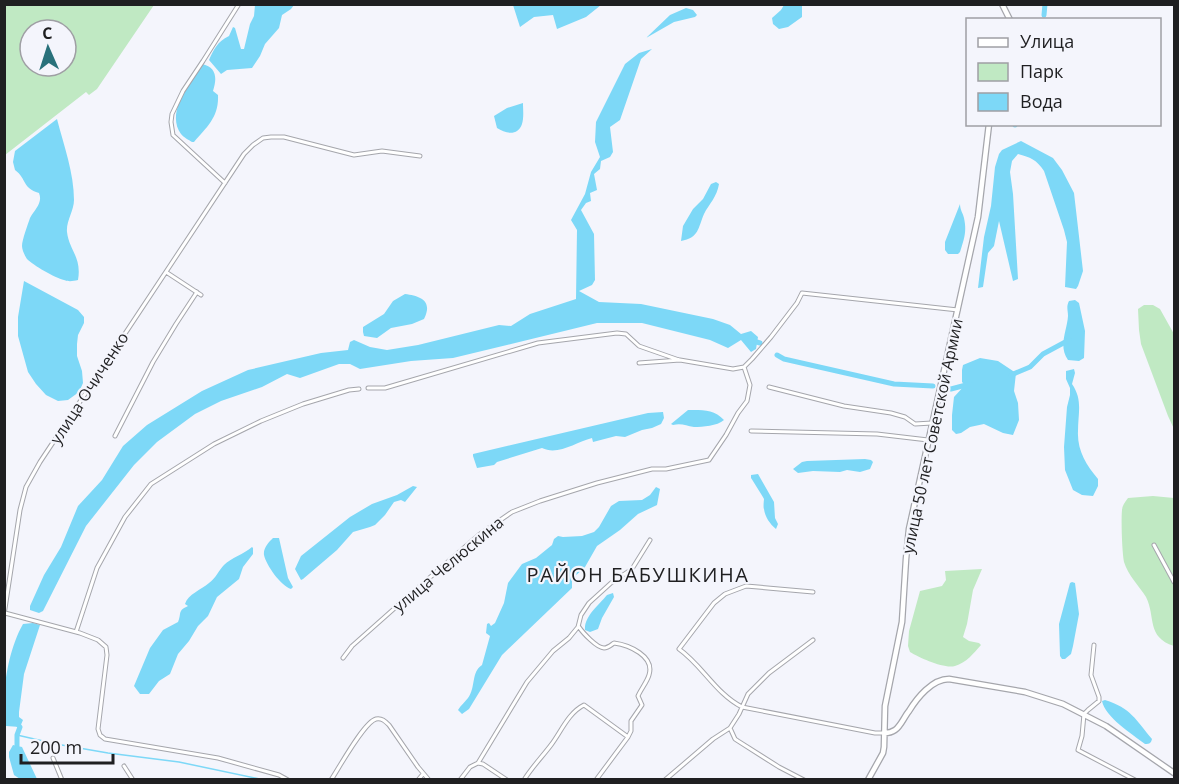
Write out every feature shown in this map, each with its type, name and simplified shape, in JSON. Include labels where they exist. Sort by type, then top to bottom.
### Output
[{"type":"main road","points":[[1002,4],[1009,18]]},
{"type":"main road","name":"улица 50 лет Советской Армии","points":[[868,780],[883,753],[885,706],[902,621],[909,529],[978,217],[989,126]]},
{"type":"main road","points":[[885,733],[897,728],[913,704],[926,690],[934,683],[944,679],[1025,692],[1063,704],[1110,728],[1174,773]]},
{"type":"street","points":[[225,183],[173,135],[171,122],[176,103],[239,4]]},
{"type":"street","name":"улица Очиченко","points":[[5,614],[20,510],[26,487],[40,462],[167,270],[249,150],[263,138],[284,137],[354,155],[382,151],[420,156]]},
{"type":"street","points":[[115,436],[153,362],[176,324],[199,293],[167,270]]},
{"type":"street","points":[[368,388],[385,388],[538,343],[617,333],[627,334],[639,346],[680,360],[733,369],[744,366],[771,337],[802,293],[958,310]]},
{"type":"street","points":[[639,363],[680,360]]},
{"type":"street","name":"улица Челюскина","points":[[343,658],[352,646],[480,534],[512,513],[597,483],[652,469],[666,469],[709,460],[747,401],[750,385],[744,366]]},
{"type":"street","points":[[769,387],[844,406],[891,412],[915,424],[932,423]]},
{"type":"street","points":[[76,632],[97,568],[125,517],[151,484],[214,444],[261,421],[303,404],[359,389]]},
{"type":"street","points":[[751,431],[881,434],[928,440]]},
{"type":"street","points":[[460,780],[470,767],[478,763],[525,685],[553,651],[578,627],[580,615],[589,603],[611,583],[632,569],[650,540]]},
{"type":"street","points":[[1154,544],[1174,582]]},
{"type":"street","points":[[813,592],[746,586],[725,594],[714,603],[679,649],[690,657],[727,697],[742,707],[885,733]]},
{"type":"street","points":[[5,614],[76,632],[98,640],[106,647],[98,729],[100,735],[105,739],[218,758],[279,775],[288,780]]},
{"type":"street","points":[[578,627],[601,648],[617,643],[632,648],[645,657],[649,664],[649,677],[638,696],[642,705],[631,721],[628,738],[596,780]]},
{"type":"street","points":[[665,780],[713,739],[730,728],[747,694],[813,640]]},
{"type":"street","points":[[1094,645],[1091,675],[1099,701],[1084,714],[1078,750],[1135,780]]},
{"type":"street","points":[[525,780],[531,769],[553,743],[557,734],[582,705],[587,706],[628,738]]},
{"type":"street","points":[[331,780],[357,738],[371,722],[377,719],[389,725],[429,780]]},
{"type":"street","points":[[730,728],[735,739],[804,780]]},
{"type":"street","points":[[53,758],[62,780]]},
{"type":"street","points":[[478,763],[507,780]]},
{"type":"street","points":[[124,766],[133,780]]},
{"type":"street","points":[[418,780],[423,774]]},
{"type":"green space","points":[[5,4],[154,5],[97,89],[89,95],[86,92],[5,155]]},
{"type":"green space","points":[[1144,305],[1153,305],[1160,309],[1174,334],[1174,429],[1141,344],[1138,309]]},
{"type":"green space","points":[[1153,496],[1174,498],[1174,646],[1165,642],[1155,632],[1149,604],[1128,571],[1123,557],[1122,508],[1128,498]]},
{"type":"green space","points":[[982,569],[973,590],[963,637],[981,645],[959,665],[950,667],[910,652],[909,631],[920,591],[942,586],[946,580],[945,571]]},
{"type":"water","points":[[513,4],[601,5],[586,17],[557,29],[553,15],[534,17],[520,27]]},
{"type":"water","points":[[255,5],[294,5],[282,15],[279,28],[265,44],[252,68],[227,70],[221,74],[209,60],[219,43],[229,36],[233,27],[241,49],[244,49]]},
{"type":"water","points":[[784,5],[802,5],[802,17],[788,27],[779,29],[773,24],[772,18]]},
{"type":"water","points":[[686,8],[693,10],[697,15],[674,22],[646,38],[670,15]]},
{"type":"water","points":[[652,49],[641,59],[620,120],[610,127],[613,152],[610,157],[601,161],[600,169],[594,174],[597,190],[590,193],[591,201],[586,203],[581,210],[594,234],[595,280],[592,285],[579,291],[599,302],[641,304],[713,319],[730,325],[741,334],[751,331],[758,337],[756,349],[751,352],[741,340],[728,348],[710,340],[642,323],[597,323],[453,358],[411,361],[360,369],[350,364],[339,364],[300,378],[287,374],[262,387],[221,401],[195,414],[157,442],[134,465],[86,526],[43,611],[39,613],[30,610],[44,575],[61,547],[78,506],[102,480],[123,446],[147,425],[202,391],[248,370],[321,353],[348,350],[350,342],[354,340],[370,347],[387,350],[418,345],[499,325],[511,326],[530,314],[576,299],[577,230],[571,220],[585,194],[591,172],[600,157],[595,142],[596,122],[625,64],[639,53]]},
{"type":"water","points":[[202,64],[211,68],[215,74],[213,91],[218,95],[218,103],[211,121],[192,142],[181,134],[176,116],[186,88]]},
{"type":"water","points":[[523,103],[523,122],[518,131],[508,133],[497,128],[494,116],[507,108]]},
{"type":"water","points":[[57,119],[74,190],[74,204],[67,232],[77,259],[79,272],[78,280],[71,281],[60,279],[44,271],[30,262],[25,255],[22,248],[23,240],[40,197],[39,193],[27,186],[15,170],[13,162],[15,151]]},
{"type":"water","points":[[1021,141],[1053,158],[1074,193],[1083,271],[1076,289],[1065,287],[1067,242],[1044,171],[1033,160],[1018,154],[1012,161],[1010,172],[1018,279],[1013,281],[999,221],[994,246],[988,253],[983,287],[978,288],[995,167],[1002,150]]},
{"type":"water","points":[[716,182],[719,184],[717,193],[704,214],[697,232],[687,240],[681,241],[683,226],[693,209],[703,199],[711,184]]},
{"type":"water","points":[[960,204],[965,223],[964,239],[958,254],[948,254],[945,250],[945,242]]},
{"type":"water","points":[[24,281],[78,310],[84,317],[77,344],[77,356],[83,383],[79,392],[68,400],[58,401],[46,395],[28,372],[18,336],[18,317]]},
{"type":"water","points":[[405,294],[424,300],[427,308],[424,319],[391,328],[377,338],[364,336],[363,327],[384,314],[393,301]]},
{"type":"water","points":[[1075,300],[1079,303],[1085,331],[1084,358],[1079,361],[1068,360],[1064,349],[1068,305],[1069,301]]},
{"type":"water","points":[[980,358],[998,361],[1016,373],[1014,391],[1018,403],[1019,420],[1013,435],[984,424],[970,427],[956,434],[952,430],[954,397],[965,385],[962,382],[963,365]]},
{"type":"water","points":[[1074,369],[1072,384],[1079,401],[1079,445],[1086,463],[1098,479],[1098,486],[1093,496],[1082,495],[1073,490],[1065,470],[1064,447],[1070,395],[1066,371]]},
{"type":"water","points":[[688,410],[712,412],[724,420],[702,427],[671,424]]},
{"type":"water","points":[[663,412],[664,418],[661,424],[625,437],[616,436],[593,442],[592,438],[567,448],[554,450],[542,448],[497,462],[494,465],[477,468],[473,456],[473,454],[648,413]]},
{"type":"water","points":[[865,459],[873,462],[870,469],[860,472],[847,470],[798,473],[793,469],[807,461]]},
{"type":"water","points":[[758,474],[774,502],[775,518],[778,524],[776,529],[767,518],[764,499],[751,478],[751,475]]},
{"type":"water","points":[[413,486],[417,487],[405,502],[401,500],[394,502],[375,525],[353,532],[337,550],[301,580],[295,569],[301,556],[350,517],[372,504],[397,495]]},
{"type":"water","points":[[656,487],[660,489],[657,505],[638,514],[597,546],[585,567],[572,579],[572,588],[502,655],[469,709],[462,714],[458,710],[468,698],[476,672],[482,665],[490,636],[486,633],[487,624],[491,626],[495,623],[504,603],[508,583],[522,564],[536,558],[552,545],[558,536],[582,536],[594,532],[611,506],[619,501],[642,500]]},
{"type":"water","points":[[273,538],[279,538],[288,578],[293,587],[291,589],[279,580],[265,559],[264,550]]},
{"type":"water","points":[[252,547],[253,554],[243,567],[239,579],[217,597],[208,616],[178,654],[170,674],[159,681],[149,694],[140,694],[134,686],[150,648],[163,630],[178,622],[181,611],[188,606],[185,604],[189,597],[211,581],[227,563]]},
{"type":"water","points":[[1072,582],[1075,583],[1079,614],[1071,654],[1062,659],[1059,624]]},
{"type":"water","points":[[613,593],[614,597],[598,629],[590,632],[585,630],[587,620],[593,611],[607,595]]},
{"type":"water","points":[[23,624],[40,625],[24,674],[19,712],[19,717],[23,720],[20,727],[6,726],[4,701],[9,660]]},
{"type":"water","points":[[1105,700],[1132,715],[1152,739],[1151,742],[1145,744],[1113,719],[1104,707],[1102,701]]},
{"type":"water","points":[[13,745],[22,747],[37,779],[20,779],[14,775],[9,757]]},
{"type":"waterway","points":[[1044,15],[1045,4]]},
{"type":"waterway","points":[[750,340],[760,343]]},
{"type":"waterway","points":[[1011,375],[1030,367],[1043,354],[1069,340]]},
{"type":"waterway","points":[[777,355],[784,359],[894,384],[933,386]]},
{"type":"waterway","points":[[951,389],[970,384]]},
{"type":"waterway","points":[[16,722],[20,727],[17,746]]},
{"type":"waterway","points":[[17,735],[108,753],[179,762],[264,780]]},
{"type":"district","name":"РАЙОН БАБУШКИНА","points":[[638,575]]}]
